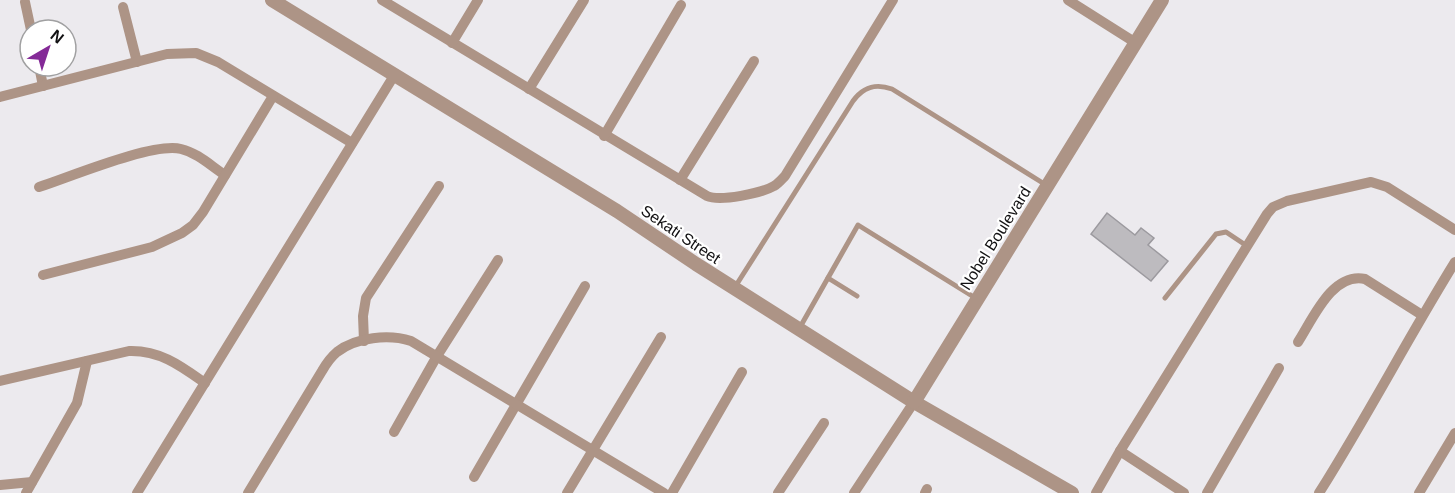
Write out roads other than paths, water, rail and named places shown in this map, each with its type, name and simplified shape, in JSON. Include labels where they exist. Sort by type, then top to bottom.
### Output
[{"type":"street","name":"Sekati Street","points":[[272,0],[617,211],[914,402],[1072,493]]},
{"type":"street","points":[[382,0],[604,135],[717,200],[774,186],[785,176],[893,0]]},
{"type":"street","points":[[452,44],[478,0]]},
{"type":"street","points":[[529,89],[584,0]]},
{"type":"street","points":[[1068,0],[1136,43]]},
{"type":"street","name":"Nobel Boulevard","points":[[854,493],[914,402],[1162,0]]},
{"type":"street","points":[[25,2],[28,18]]},
{"type":"street","points":[[604,135],[681,5]]},
{"type":"street","points":[[123,7],[137,62]]},
{"type":"street","points":[[0,97],[167,54],[196,53],[218,62],[352,143]]},
{"type":"street","points":[[680,180],[754,61]]},
{"type":"street","points":[[138,493],[395,75]]},
{"type":"street","points":[[41,78],[43,86]]},
{"type":"street","points":[[43,275],[152,247],[182,233],[193,225],[273,96]]},
{"type":"street","points":[[39,187],[137,154],[166,148],[195,154],[225,175]]},
{"type":"street","points":[[1096,493],[1267,214],[1279,204],[1363,182],[1371,182],[1387,187],[1455,230]]},
{"type":"street","points":[[364,341],[363,315],[366,298],[439,186]]},
{"type":"street","points":[[394,432],[437,356],[498,260]]},
{"type":"street","points":[[1319,493],[1455,262]]},
{"type":"street","points":[[1298,342],[1334,289],[1348,279],[1356,277],[1365,279],[1422,315]]},
{"type":"street","points":[[474,477],[585,286]]},
{"type":"street","points":[[248,493],[328,362],[342,349],[364,341],[390,337],[400,338],[437,356],[664,493]]},
{"type":"street","points":[[567,493],[660,337]]},
{"type":"street","points":[[0,381],[129,351],[149,351],[177,363],[205,383]]},
{"type":"street","points":[[26,493],[77,403],[87,361]]},
{"type":"street","points":[[1207,493],[1280,368]]},
{"type":"street","points":[[672,493],[742,372]]},
{"type":"street","points":[[778,493],[824,423]]},
{"type":"street","points":[[1419,493],[1455,434]]},
{"type":"street","points":[[1120,451],[1184,493]]},
{"type":"street","points":[[0,485],[32,482]]},
{"type":"lane","points":[[734,288],[853,101],[859,93],[874,86],[892,89],[1047,186]]},
{"type":"lane","points":[[798,329],[858,225],[976,299]]},
{"type":"lane","points":[[1165,298],[1216,234],[1226,232],[1247,246]]},
{"type":"lane","points":[[828,278],[857,296]]}]
